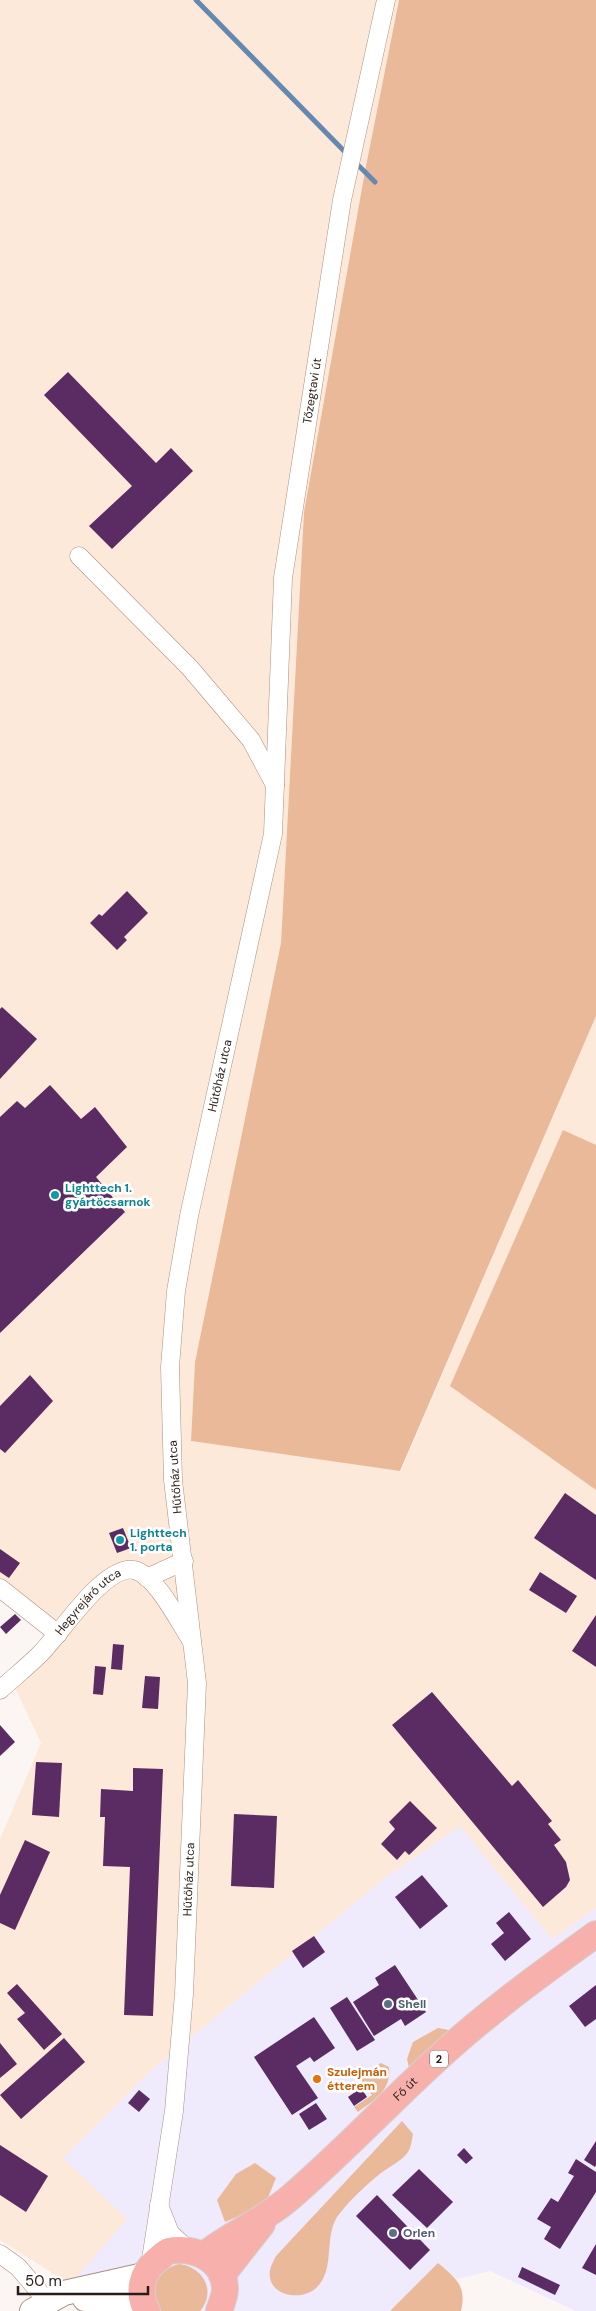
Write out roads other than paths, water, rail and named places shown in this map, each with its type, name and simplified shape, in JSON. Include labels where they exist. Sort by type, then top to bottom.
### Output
[{"type":"main road","name":"Fő út","points":[[147,2271],[168,2252],[196,2252],[218,2244],[270,2214],[292,2196],[486,2016],[596,1934]]},
{"type":"main road","name":"Fő út","points":[[222,2275],[270,2214]]},
{"type":"main road","points":[[196,2252],[214,2263],[222,2275],[225,2289],[219,2311]]},
{"type":"main road","points":[[40,2306],[64,2293],[147,2271]]},
{"type":"main road","points":[[145,2308],[140,2289],[147,2271]]},
{"type":"main road","points":[[40,2306],[99,2298],[117,2299],[145,2308]]},
{"type":"street","name":"Tőzegtavi út","points":[[275,786],[283,578],[342,200],[386,0]]},
{"type":"street","points":[[79,556],[190,668],[251,740],[275,786]]},
{"type":"street","name":"Hűtőház utca","points":[[147,2271],[174,2110],[184,1994],[197,1682],[173,1480],[170,1367],[176,1291],[191,1206],[272,834],[275,786]]},
{"type":"street","points":[[184,1561],[147,1578],[158,1589],[193,1644]]},
{"type":"street","name":"Hegyrejáró utca","points":[[0,1690],[41,1654],[88,1597],[108,1578],[120,1572],[134,1570],[147,1578]]},
{"type":"street","points":[[0,1588],[58,1634]]},
{"type":"street","points":[[159,2205],[170,2233],[196,2252]]},
{"type":"street","points":[[0,2254],[18,2267],[40,2306]]},
{"type":"waterway","points":[[196,0],[348,155]]},
{"type":"waterway","points":[[354,161],[375,182]]},
{"type":"place","name":"Lighttech 1. gyártöcsarnok","points":[[55,1195]]},
{"type":"place","name":"Lighttech 1. porta","points":[[120,1540]]},
{"type":"place","name":"Shell","points":[[388,2004]]},
{"type":"place","name":"Szulejmán étterem","points":[[317,2079]]},
{"type":"place","name":"Orlen","points":[[393,2233]]}]
